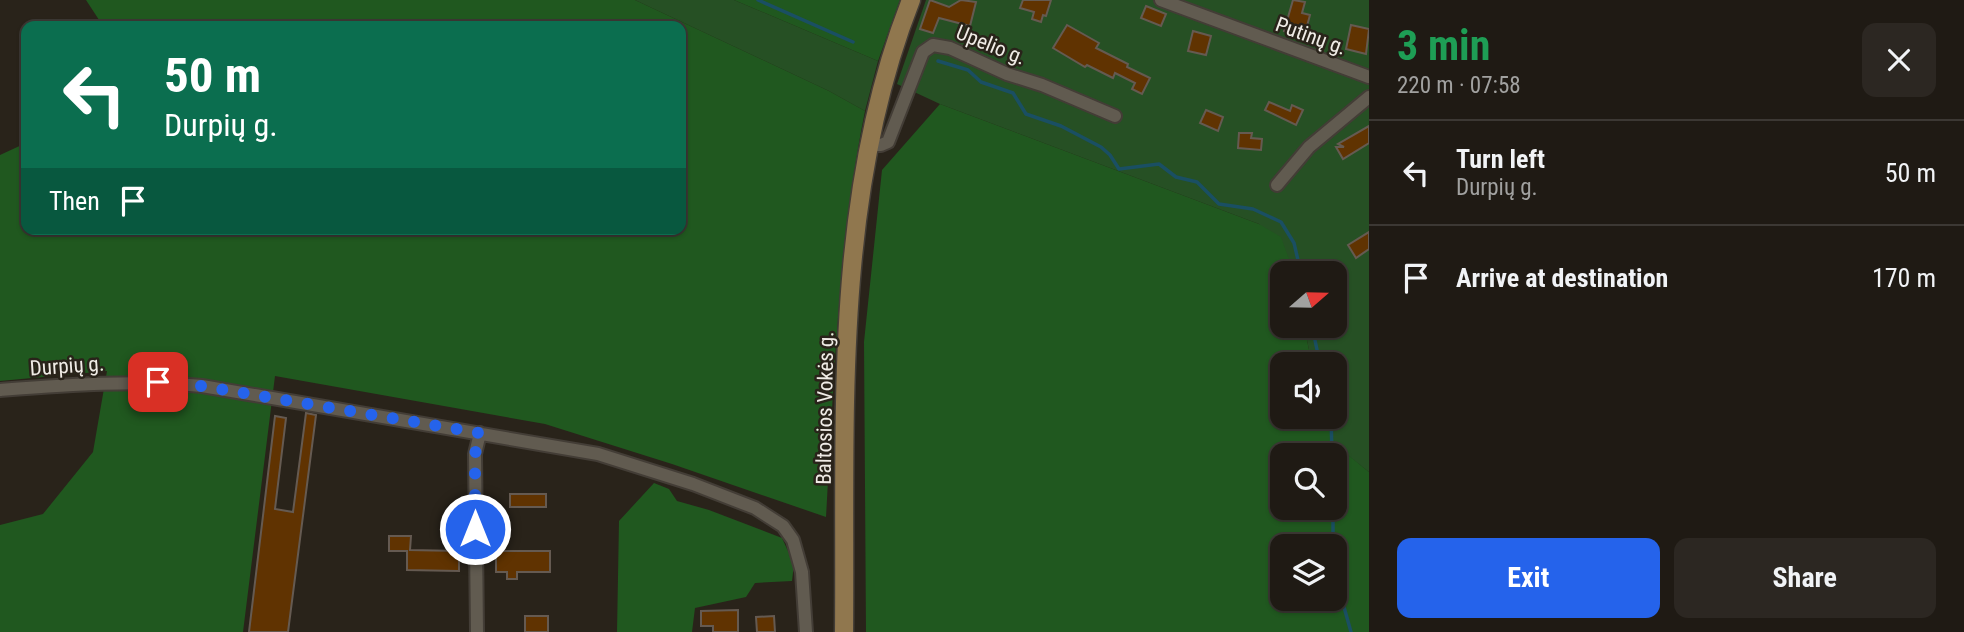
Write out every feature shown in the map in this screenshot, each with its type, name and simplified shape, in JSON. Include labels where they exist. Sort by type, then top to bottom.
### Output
[{"type":"main road","name":"Baltosios Vokės g.","points":[[845,632],[846,396],[850,298],[861,186],[868,145],[889,64],[911,0]]},
{"type":"street","name":"Putinų g.","points":[[1161,0],[1369,77]]},
{"type":"street","name":"Upelio g.","points":[[868,145],[888,142],[923,52],[933,45],[950,48],[1007,74],[1042,85],[1115,116]]},
{"type":"street","points":[[1277,185],[1309,148],[1369,97]]},
{"type":"street","name":"Durpių g.","points":[[0,390],[108,382],[158,382],[202,386],[598,454],[635,464],[705,488],[770,516],[783,526],[793,540],[802,572],[806,632]]},
{"type":"street","points":[[477,632],[475,454],[480,433]]},
{"type":"green space","points":[[86,0],[635,0],[680,21],[100,21]]},
{"type":"green space","points":[[635,0],[734,0],[878,61],[865,111],[829,91],[686,24],[686,21],[680,21]]},
{"type":"green space","points":[[734,0],[900,0],[878,61]]},
{"type":"green space","points":[[926,0],[1369,0],[1369,472],[1347,455],[1347,443],[1335,443],[1328,429],[1347,429],[1347,352],[1309,352],[1307,338],[1348,338],[1348,261],[1289,261],[1259,224],[940,104],[897,84]]},
{"type":"green space","points":[[686,24],[829,91],[865,111],[843,263],[826,517],[545,424],[275,376],[243,632],[0,632],[0,525],[43,514],[93,452],[107,371],[0,381],[0,155],[21,145],[21,235],[686,235]]},
{"type":"green space","points":[[940,104],[1259,224],[1281,237],[1290,261],[1270,261],[1270,338],[1307,338],[1309,352],[1270,352],[1270,429],[1329,429],[1336,443],[1270,443],[1270,520],[1347,520],[1347,454],[1369,472],[1369,632],[866,632],[864,342],[882,170]]},
{"type":"green space","points":[[654,483],[669,489],[677,501],[709,510],[782,538],[794,564],[792,581],[755,583],[746,597],[695,608],[692,632],[617,632],[619,521]]},
{"type":"building","points":[[930,0],[949,7],[961,0],[976,2],[970,26],[939,18],[933,33],[920,29]]},
{"type":"building","points":[[1023,0],[1051,0],[1041,22],[1032,19],[1034,12],[1020,8]]},
{"type":"building","points":[[1293,0],[1305,2],[1302,13],[1310,15],[1304,37],[1284,31]]},
{"type":"building","points":[[1146,6],[1166,14],[1161,26],[1141,18]]},
{"type":"building","points":[[1067,25],[1099,43],[1096,48],[1150,78],[1142,94],[1132,89],[1135,83],[1115,73],[1113,78],[1087,65],[1085,67],[1053,48]]},
{"type":"building","points":[[1351,25],[1369,29],[1366,54],[1346,49]]},
{"type":"building","points":[[1193,31],[1211,36],[1206,55],[1188,51]]},
{"type":"building","points":[[1269,102],[1290,111],[1292,105],[1303,110],[1296,125],[1265,110]]},
{"type":"building","points":[[1206,110],[1223,117],[1218,131],[1200,123]]},
{"type":"building","points":[[1369,126],[1369,143],[1343,159],[1336,147],[1344,147],[1338,144]]},
{"type":"building","points":[[1239,133],[1252,133],[1251,138],[1262,139],[1261,150],[1238,148]]},
{"type":"building","points":[[1369,232],[1369,249],[1356,258],[1348,245]]},
{"type":"building","points":[[306,413],[316,415],[288,632],[249,632],[275,416],[286,418],[275,509],[293,512]]},
{"type":"building","points":[[510,494],[546,494],[546,507],[510,507]]},
{"type":"building","points":[[389,536],[411,536],[410,550],[459,551],[459,571],[407,570],[407,551],[389,551]]},
{"type":"building","points":[[496,551],[550,551],[550,572],[517,572],[517,579],[507,579],[507,572],[496,572]]},
{"type":"building","points":[[738,610],[738,632],[713,632],[713,626],[701,626],[701,611]]},
{"type":"building","points":[[525,616],[548,616],[548,632],[525,632]]},
{"type":"building","points":[[774,616],[775,632],[757,632],[756,617]]},
{"type":"waterway","points":[[758,0],[853,42]]},
{"type":"waterway","points":[[938,61],[968,70],[981,82],[1013,93],[1026,114],[1061,126],[1101,147],[1119,169],[1159,164],[1176,177],[1197,182],[1219,204],[1253,209],[1281,222],[1294,243],[1298,261]]},
{"type":"waterway","points":[[1315,338],[1317,352]]},
{"type":"waterway","points":[[1331,429],[1332,443]]},
{"type":"waterway","points":[[1333,520],[1333,534]]},
{"type":"waterway","points":[[1345,611],[1351,632]]},
{"type":"route","points":[[158,382],[202,386],[480,433],[475,454],[475,529]]}]
